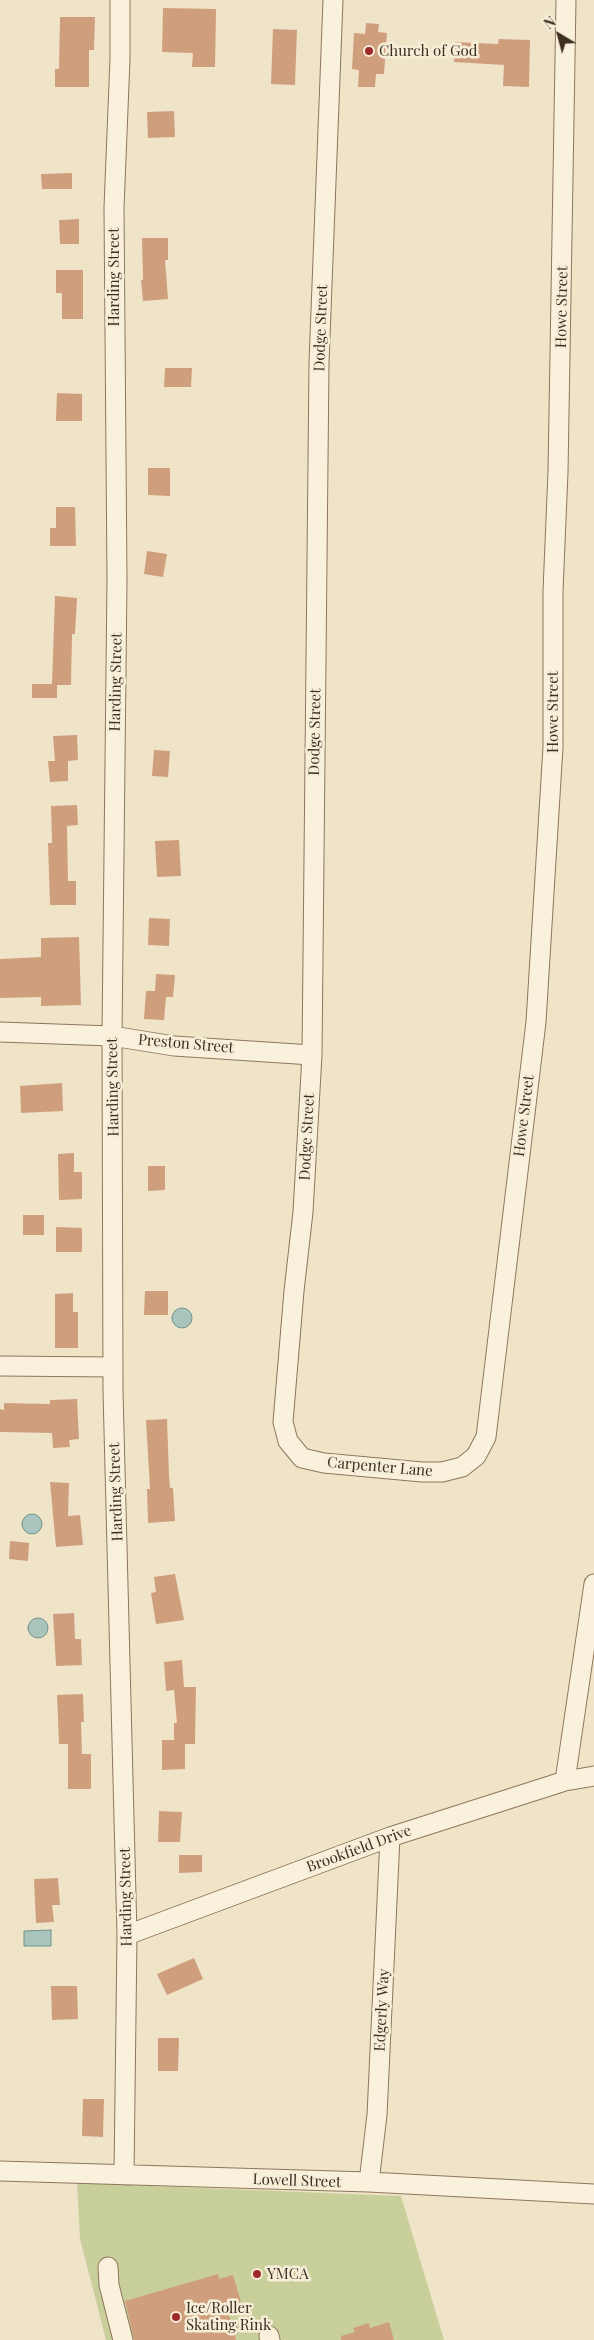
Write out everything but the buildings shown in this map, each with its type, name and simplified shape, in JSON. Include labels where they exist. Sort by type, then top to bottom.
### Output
[{"type":"street","name":"Harding Street","points":[[120,0],[120,59],[114,208],[118,589],[112,1036],[113,1367],[127,1934],[124,2175]]},
{"type":"street","name":"Dodge Street","points":[[302,1458],[288,1441],[283,1422],[303,1212],[312,1055],[319,363],[333,0]]},
{"type":"street","name":"Howe Street","points":[[489,1420],[536,1022],[550,826],[554,747],[553,591],[559,462],[566,0]]},
{"type":"street","name":"Preston Street","points":[[0,1032],[112,1036],[174,1046],[312,1055]]},
{"type":"street","points":[[0,1366],[113,1367]]},
{"type":"street","name":"Carpenter Lane","points":[[302,1458],[334,1464],[442,1472],[462,1466],[476,1456],[486,1437],[489,1420]]},
{"type":"street","points":[[565,1781],[594,1584]]},
{"type":"street","name":"Brookfield Drive","points":[[127,1934],[390,1837],[565,1781],[594,1776]]},
{"type":"street","name":"Edgerly Way","points":[[369,2182],[377,2115],[390,1837]]},
{"type":"street","name":"Lowell Street","points":[[0,2171],[369,2182],[594,2194]]},
{"type":"street","points":[[108,2267],[109,2285],[123,2340]]},
{"type":"path","points":[[233,2328],[268,2332]]},
{"type":"green space","name":"YMCA","points":[[77,2183],[401,2196],[444,2340],[106,2340],[80,2239]]},
{"type":"water","points":[[182,1308],[189,1311],[192,1318],[189,1325],[182,1328],[175,1325],[172,1318],[175,1311]]},
{"type":"water","points":[[32,1514],[39,1517],[42,1524],[39,1531],[32,1534],[25,1531],[22,1524],[25,1517]]},
{"type":"water","points":[[34,1618],[42,1618],[48,1624],[48,1632],[42,1638],[34,1638],[28,1632],[28,1624]]},
{"type":"water","points":[[51,1930],[51,1946],[24,1946],[24,1931]]},
{"type":"place","name":"Church of God","points":[[369,51]]},
{"type":"place","name":"YMCA","points":[[257,2274]]},
{"type":"place","name":"Ice/Roller Skating Rink","points":[[176,2317]]}]
